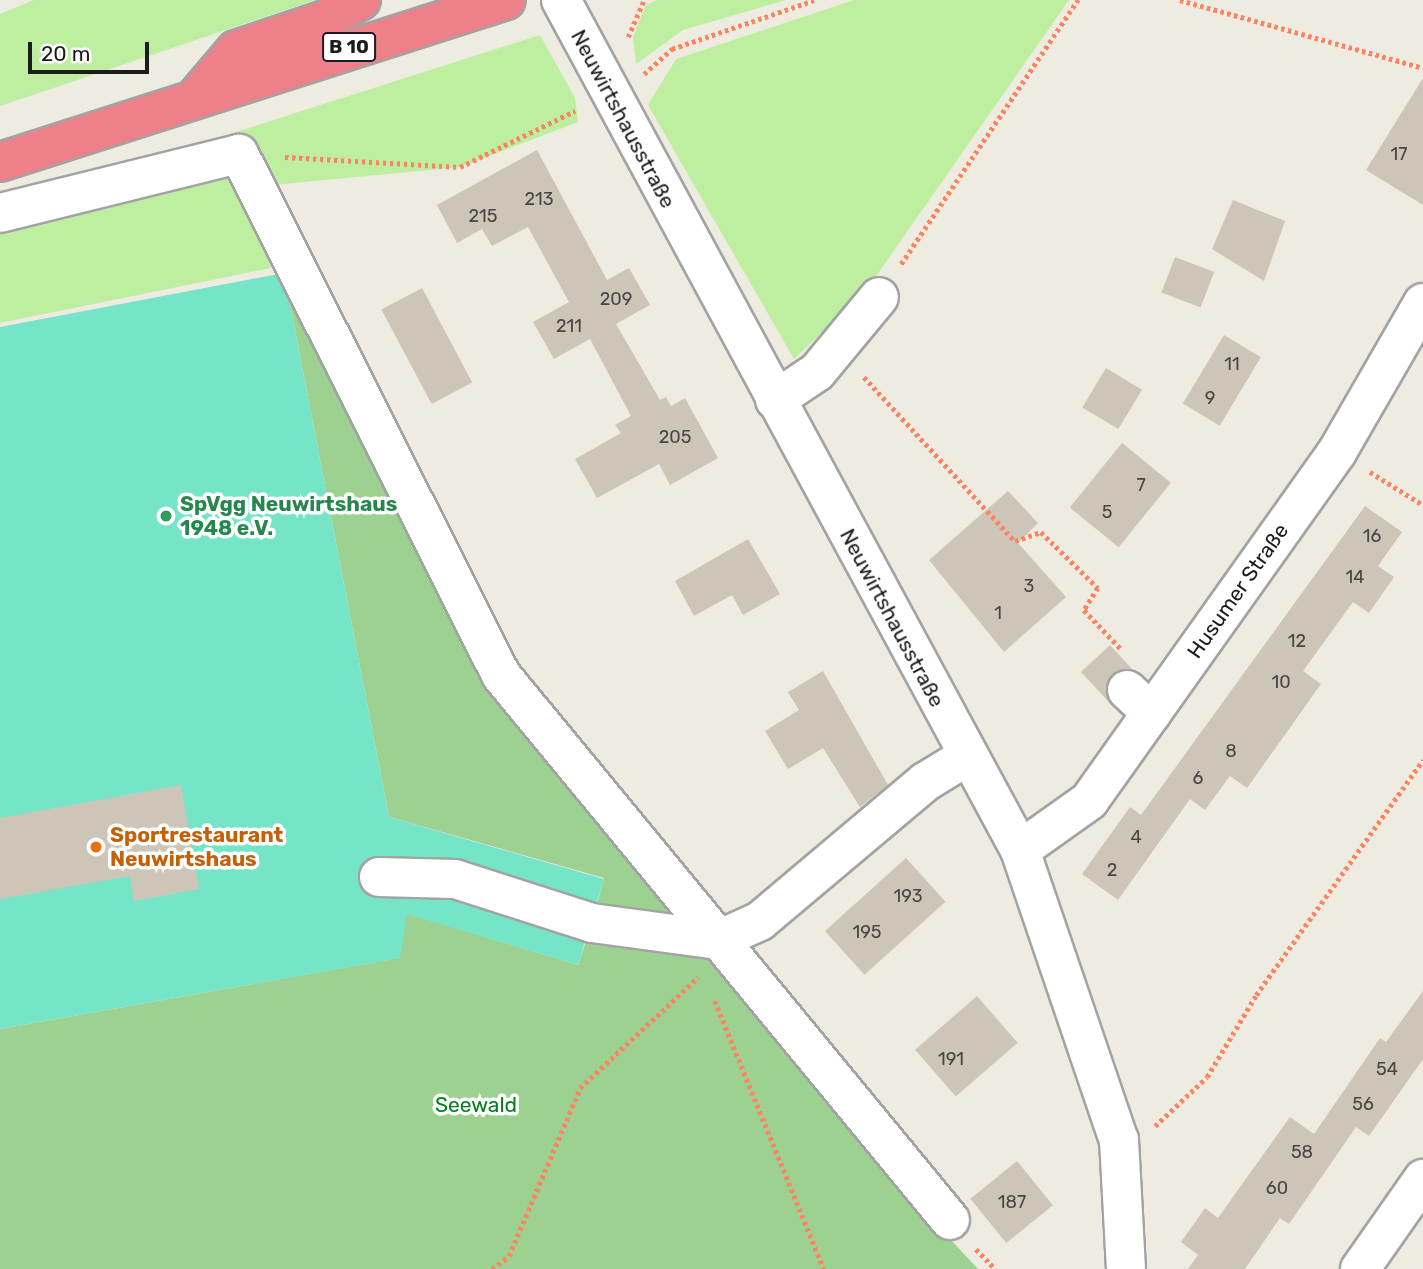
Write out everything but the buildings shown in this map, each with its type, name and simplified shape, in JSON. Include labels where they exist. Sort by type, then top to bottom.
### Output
[{"type":"highway","name":"B 10","points":[[194,99],[236,50],[326,20],[361,0]]},
{"type":"highway","name":"B 10","points":[[0,162],[506,0]]},
{"type":"street","name":"Neuwirtshausstraße","points":[[561,0],[623,87],[775,400],[966,757],[1020,850],[1119,1140],[1126,1269]]},
{"type":"street","points":[[0,213],[239,154],[501,675],[959,1231]]},
{"type":"street","points":[[775,400],[827,372],[879,297]]},
{"type":"street","name":"Husumer Straße","points":[[1020,850],[1089,801],[1136,686],[1337,452],[1423,303]]},
{"type":"street","points":[[379,877],[455,879],[592,923],[718,940],[760,921],[926,782],[966,757]]},
{"type":"street","points":[[1360,1269],[1423,1179]]},
{"type":"path","points":[[239,154],[460,167],[623,87],[671,49],[814,0]]},
{"type":"path","points":[[879,297],[1078,0]]},
{"type":"path","points":[[1180,0],[1423,68]]},
{"type":"path","points":[[827,372],[856,370],[1015,541],[1041,533],[1098,588],[1084,610],[1136,686]]},
{"type":"path","points":[[1337,452],[1423,505]]},
{"type":"path","points":[[1119,1140],[1148,1132],[1207,1077],[1256,995],[1423,760]]},
{"type":"path","points":[[492,1269],[509,1256],[580,1088],[702,973],[706,982]]},
{"type":"path","points":[[710,991],[824,1269]]},
{"type":"path","points":[[959,1231],[995,1269]]},
{"type":"green space","points":[[34,0],[315,0],[0,106],[0,14]]},
{"type":"green space","points":[[657,0],[786,0],[683,30],[636,64],[633,37],[646,5]]},
{"type":"green space","points":[[854,0],[1069,0],[867,289],[794,359],[648,105],[676,59]]},
{"type":"green space","points":[[540,35],[575,98],[578,122],[460,167],[263,186],[233,133]]},
{"type":"green space","points":[[224,137],[271,268],[0,323],[0,204]]},
{"type":"green space","name":"Seewald","points":[[284,273],[491,680],[901,1186],[978,1269],[0,1269],[0,1029],[399,958],[406,913],[578,965],[592,923],[604,878],[389,817]]},
{"type":"green space","name":"SpVgg Neuwirtshaus 1948 e.V.","points":[[284,273],[389,817],[604,879],[578,965],[407,914],[400,958],[0,1029],[0,327]]},
{"type":"place","name":"SpVgg Neuwirtshaus 1948 e.V.","points":[[166,516]]},
{"type":"place","name":"Sportrestaurant Neuwirtshaus","points":[[96,847]]}]
